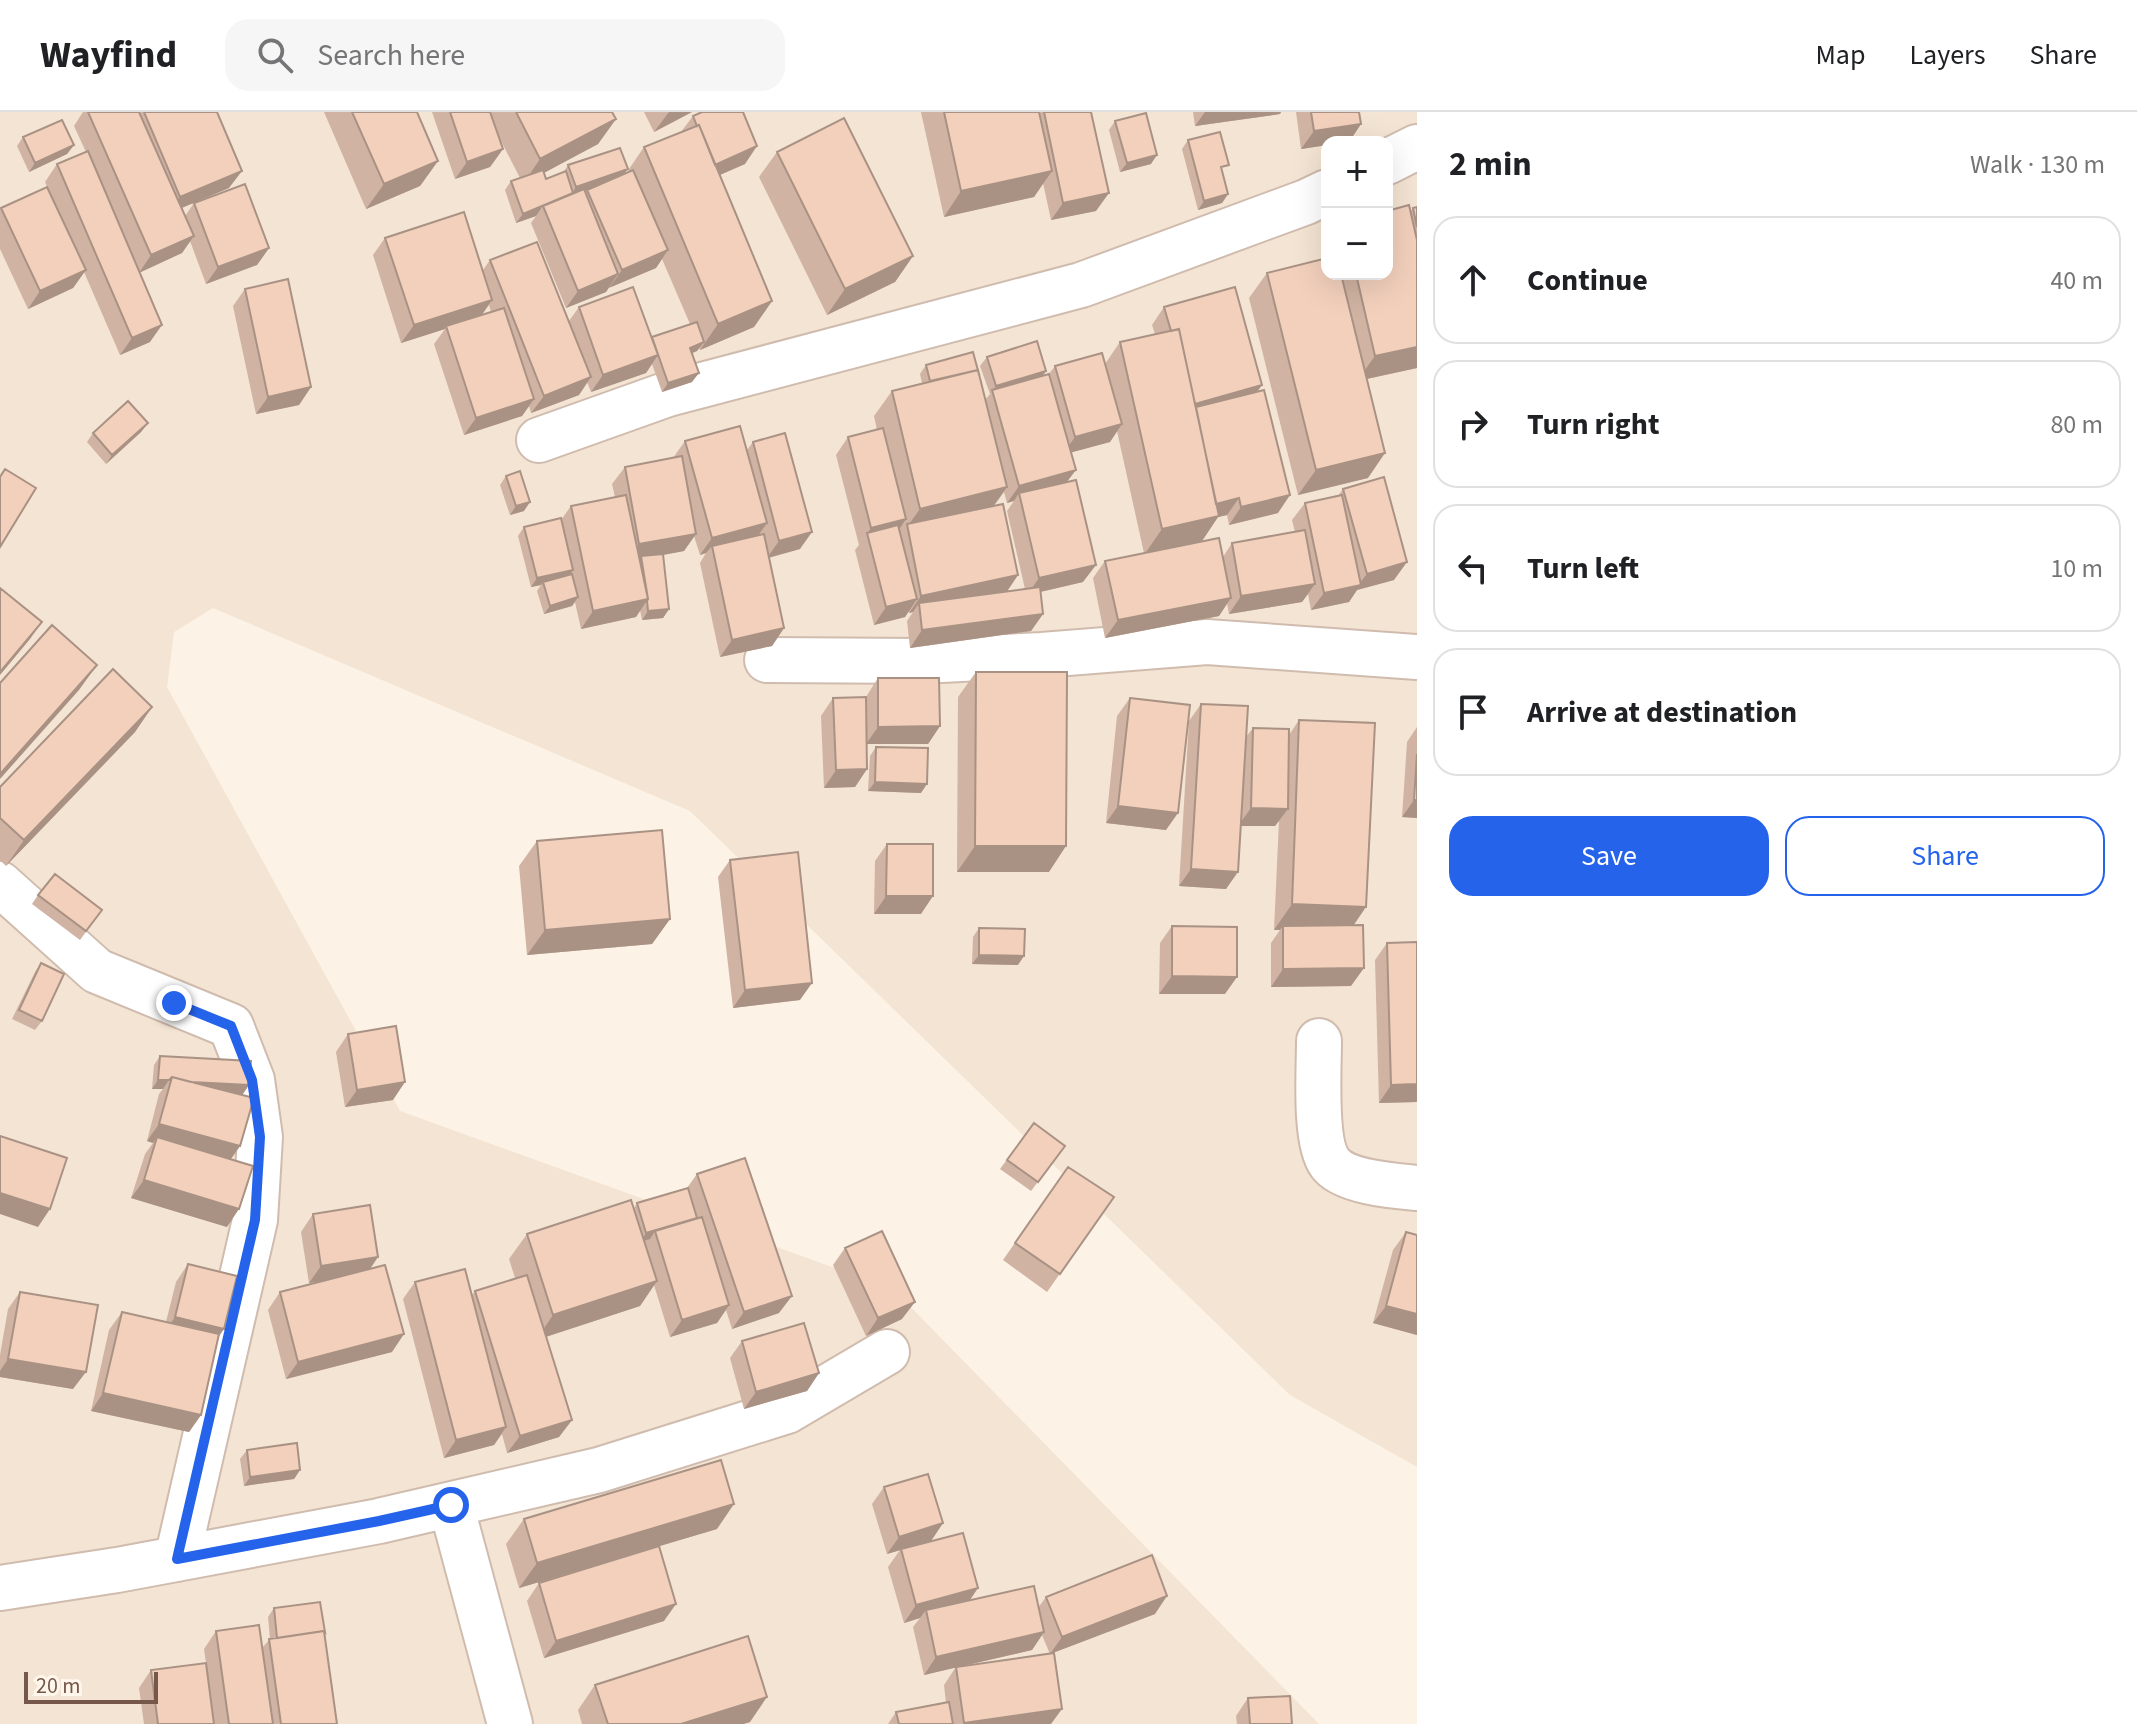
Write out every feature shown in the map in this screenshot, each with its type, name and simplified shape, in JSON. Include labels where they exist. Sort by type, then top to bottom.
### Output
[{"type":"street","points":[[1393,159],[1417,147]]},
{"type":"street","points":[[539,440],[668,394],[1081,285],[1321,195]]},
{"type":"street","points":[[767,660],[936,660],[1207,642],[1417,657]]},
{"type":"street","points":[[0,884],[97,971],[231,1026],[252,1080],[260,1137],[255,1220],[177,1559]]},
{"type":"street","points":[[1319,1041],[1321,1145],[1331,1165],[1353,1177],[1417,1188]]},
{"type":"street","points":[[0,1588],[379,1521],[599,1470],[787,1411],[887,1352]]},
{"type":"street","points":[[451,1505],[510,1724]]},
{"type":"shaded area","points":[[0,112],[1417,112],[1417,1467],[1290,1395],[690,811],[213,608],[174,632],[167,687],[400,1111],[893,1289],[1319,1724],[0,1724]]},
{"type":"building","points":[[88,112],[139,112],[194,236],[151,255]]},
{"type":"building","points":[[144,112],[217,112],[242,171],[180,197]]},
{"type":"building","points":[[352,112],[417,112],[438,161],[384,184]]},
{"type":"building","points":[[450,112],[490,112],[503,149],[467,162]]},
{"type":"building","points":[[516,112],[612,112],[616,119],[540,159]]},
{"type":"building","points":[[702,112],[743,112],[757,146],[715,165],[693,116]]},
{"type":"building","points":[[944,112],[1039,112],[1052,171],[961,191]]},
{"type":"building","points":[[1044,112],[1091,112],[1109,193],[1063,203]]},
{"type":"building","points":[[1311,112],[1359,112],[1361,124],[1314,131]]},
{"type":"building","points":[[1146,113],[1157,155],[1127,163],[1115,121]]},
{"type":"building","points":[[844,118],[913,256],[845,289],[777,152]]},
{"type":"building","points":[[62,120],[74,145],[35,163],[23,137]]},
{"type":"building","points":[[699,125],[772,301],[718,324],[644,147]]},
{"type":"building","points":[[1220,132],[1229,165],[1221,167],[1228,194],[1204,201],[1188,140]]},
{"type":"building","points":[[620,148],[628,169],[576,187],[568,165]]},
{"type":"building","points":[[88,151],[162,325],[132,338],[57,164]]},
{"type":"building","points":[[543,170],[546,179],[566,171],[573,193],[523,214],[511,181]]},
{"type":"building","points":[[633,170],[668,250],[622,270],[587,190]]},
{"type":"building","points":[[245,184],[269,248],[218,267],[194,203]]},
{"type":"building","points":[[47,187],[86,270],[40,291],[1,208]]},
{"type":"building","points":[[584,189],[618,274],[578,291],[543,206]]},
{"type":"building","points":[[1409,205],[1417,240],[1417,347],[1375,356],[1357,280],[1393,280],[1393,209]]},
{"type":"building","points":[[464,212],[492,300],[414,325],[385,238]]},
{"type":"building","points":[[537,242],[591,377],[544,396],[490,260]]},
{"type":"building","points":[[1321,260],[1321,280],[1342,280],[1385,453],[1316,470],[1267,273]]},
{"type":"building","points":[[288,279],[311,387],[268,397],[245,289]]},
{"type":"building","points":[[633,287],[658,355],[603,375],[579,307]]},
{"type":"building","points":[[1235,287],[1262,385],[1195,404],[1179,329],[1171,331],[1164,307]]},
{"type":"building","points":[[504,308],[534,399],[476,418],[446,326]]},
{"type":"building","points":[[697,322],[704,342],[690,348],[699,373],[668,383],[652,337]]},
{"type":"building","points":[[1179,329],[1219,516],[1162,529],[1120,342]]},
{"type":"building","points":[[1037,341],[1046,371],[996,386],[987,357]]},
{"type":"building","points":[[973,352],[978,370],[930,381],[926,365]]},
{"type":"building","points":[[1102,353],[1122,424],[1075,437],[1055,366]]},
{"type":"building","points":[[978,370],[1007,487],[920,509],[892,391]]},
{"type":"building","points":[[1049,374],[1076,470],[1019,486],[992,390]]},
{"type":"building","points":[[1264,390],[1290,495],[1241,507],[1239,498],[1216,504],[1196,407]]},
{"type":"building","points":[[128,401],[148,423],[112,455],[93,433]]},
{"type":"building","points":[[740,426],[767,523],[712,538],[685,441]]},
{"type":"building","points":[[883,428],[906,519],[871,528],[848,437]]},
{"type":"building","points":[[785,433],[812,532],[779,541],[753,442]]},
{"type":"building","points":[[682,456],[696,534],[639,544],[625,467]]},
{"type":"building","points":[[5,469],[36,488],[0,547],[0,477]]},
{"type":"building","points":[[520,471],[530,502],[516,506],[506,476]]},
{"type":"building","points":[[1384,477],[1407,562],[1367,574],[1343,489]]},
{"type":"building","points":[[1076,480],[1096,565],[1039,578],[1019,493]]},
{"type":"building","points":[[626,495],[648,599],[593,611],[571,506]]},
{"type":"building","points":[[1342,495],[1361,585],[1324,593],[1305,503]]},
{"type":"building","points":[[1003,504],[1018,575],[921,596],[907,524]]},
{"type":"building","points":[[561,518],[573,570],[537,578],[524,527]]},
{"type":"building","points":[[898,525],[917,599],[886,607],[867,533]]},
{"type":"building","points":[[1305,530],[1315,584],[1241,596],[1232,543]]},
{"type":"building","points":[[764,534],[784,628],[732,640],[712,546]]},
{"type":"building","points":[[1219,538],[1231,598],[1118,620],[1105,561]]},
{"type":"building","points":[[663,554],[669,609],[648,611],[641,556]]},
{"type":"building","points":[[572,574],[578,597],[550,606],[543,582]]},
{"type":"building","points":[[1040,587],[1043,614],[922,630],[919,603]]},
{"type":"building","points":[[0,588],[42,622],[0,672]]},
{"type":"building","points":[[52,625],[97,665],[0,774],[0,683]]},
{"type":"building","points":[[113,669],[152,707],[24,840],[0,818],[0,787]]},
{"type":"building","points":[[976,672],[1067,672],[1066,846],[975,846]]},
{"type":"building","points":[[878,678],[939,678],[940,726],[878,727]]},
{"type":"building","points":[[866,697],[867,769],[836,770],[833,698]]},
{"type":"building","points":[[1130,698],[1190,705],[1178,813],[1118,806]]},
{"type":"building","points":[[1201,704],[1248,706],[1238,872],[1191,869]]},
{"type":"building","points":[[1299,720],[1375,723],[1366,907],[1292,904]]},
{"type":"building","points":[[1253,728],[1289,729],[1288,809],[1251,808]]},
{"type":"building","points":[[876,747],[928,748],[927,784],[875,782]]},
{"type":"building","points":[[1417,754],[1417,800],[1414,800]]},
{"type":"building","points":[[662,830],[670,919],[545,930],[537,841]]},
{"type":"building","points":[[887,844],[933,844],[933,896],[886,896]]},
{"type":"building","points":[[798,852],[812,983],[745,990],[730,860]]},
{"type":"building","points":[[55,874],[102,910],[86,931],[38,895]]},
{"type":"building","points":[[1363,925],[1364,968],[1283,969],[1283,926]]},
{"type":"building","points":[[1172,926],[1237,927],[1237,977],[1172,976]]},
{"type":"building","points":[[979,928],[1025,929],[1024,956],[979,955]]},
{"type":"building","points":[[1417,942],[1417,1084],[1391,1085],[1387,943]]},
{"type":"building","points":[[41,963],[64,974],[42,1021],[19,1010]]},
{"type":"building","points":[[396,1026],[405,1082],[357,1090],[348,1034]]},
{"type":"building","points":[[160,1056],[251,1061],[249,1085],[191,1082],[172,1077],[158,1080]]},
{"type":"building","points":[[172,1077],[254,1098],[240,1146],[159,1124]]},
{"type":"building","points":[[1034,1123],[1065,1146],[1038,1182],[1007,1160]]},
{"type":"building","points":[[0,1136],[67,1158],[50,1209],[0,1193]]},
{"type":"building","points":[[157,1137],[253,1166],[239,1209],[144,1180]]},
{"type":"building","points":[[745,1158],[792,1296],[744,1312],[697,1174]]},
{"type":"building","points":[[1068,1167],[1114,1197],[1060,1274],[1015,1243]]},
{"type":"building","points":[[688,1188],[697,1218],[646,1233],[637,1203]]},
{"type":"building","points":[[631,1200],[657,1281],[553,1315],[527,1234]]},
{"type":"building","points":[[370,1205],[378,1257],[321,1266],[313,1214]]},
{"type":"building","points":[[702,1217],[729,1305],[682,1320],[655,1231]]},
{"type":"building","points":[[882,1231],[915,1302],[878,1318],[845,1248]]},
{"type":"building","points":[[1406,1232],[1417,1235],[1417,1314],[1386,1306]]},
{"type":"building","points":[[188,1264],[237,1276],[224,1329],[175,1317]]},
{"type":"building","points":[[385,1265],[404,1334],[298,1362],[280,1292]]},
{"type":"building","points":[[465,1269],[506,1427],[456,1440],[415,1282]]},
{"type":"building","points":[[527,1275],[572,1420],[520,1436],[475,1291]]},
{"type":"building","points":[[20,1292],[98,1305],[86,1372],[8,1359]]},
{"type":"building","points":[[122,1312],[219,1334],[201,1415],[103,1393]]},
{"type":"building","points":[[804,1323],[819,1373],[756,1392],[742,1341]]},
{"type":"building","points":[[297,1443],[300,1470],[250,1477],[247,1450]]},
{"type":"building","points":[[721,1460],[734,1504],[537,1563],[524,1519]]},
{"type":"building","points":[[928,1474],[943,1523],[899,1537],[884,1487]]},
{"type":"building","points":[[963,1533],[978,1588],[916,1605],[901,1549]]},
{"type":"building","points":[[659,1546],[676,1604],[556,1641],[539,1583]]},
{"type":"building","points":[[1152,1555],[1167,1596],[1062,1637],[1046,1597]]},
{"type":"building","points":[[1034,1586],[1044,1632],[936,1657],[926,1610]]},
{"type":"building","points":[[320,1602],[325,1632],[277,1638],[274,1608]]},
{"type":"building","points":[[259,1625],[273,1724],[229,1724],[216,1631]]},
{"type":"building","points":[[324,1631],[337,1724],[281,1724],[269,1639]]},
{"type":"building","points":[[748,1636],[767,1697],[681,1724],[608,1724],[595,1685]]},
{"type":"building","points":[[1054,1653],[1062,1709],[964,1723],[956,1667]]},
{"type":"building","points":[[206,1663],[214,1724],[158,1724],[151,1670]]},
{"type":"building","points":[[1290,1696],[1292,1724],[1250,1724],[1248,1698]]},
{"type":"building","points":[[949,1702],[953,1724],[899,1724],[896,1712]]},
{"type":"route","points":[[174,1003],[231,1026],[252,1080],[260,1137],[255,1220],[177,1559],[451,1505]]}]
